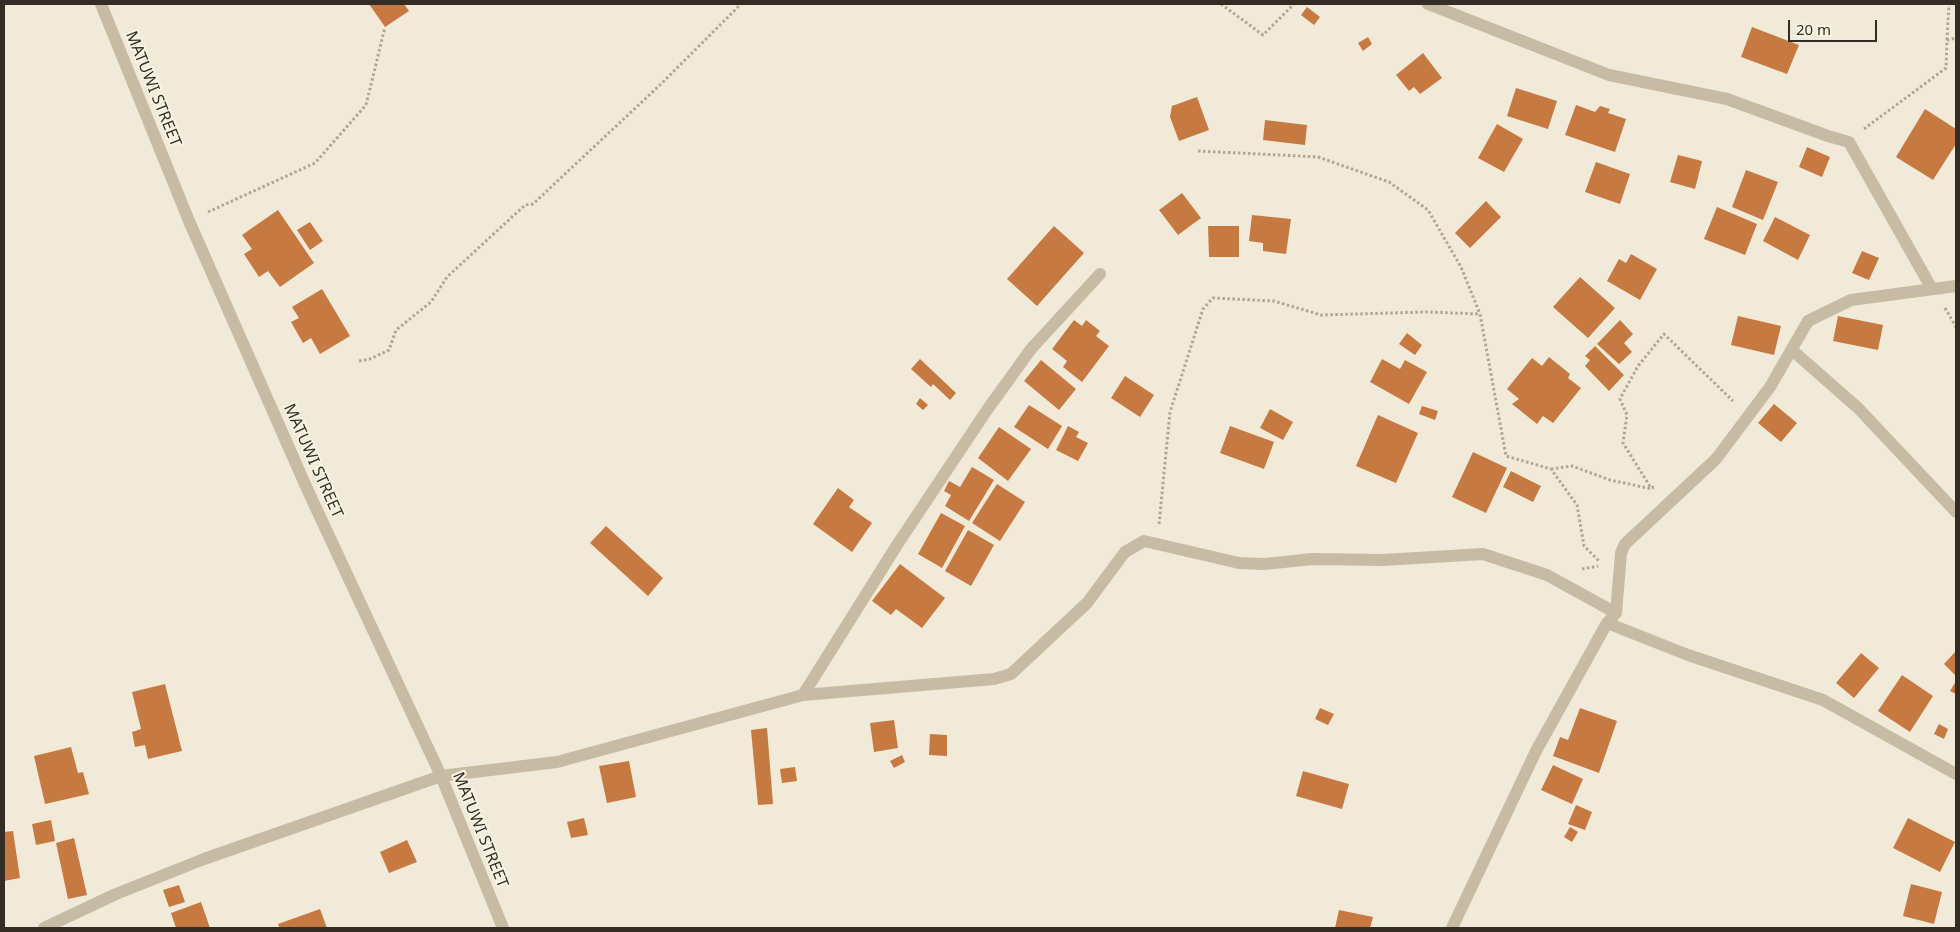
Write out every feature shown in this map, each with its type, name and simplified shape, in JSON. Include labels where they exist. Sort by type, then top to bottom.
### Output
[{"type":"street","name":"MATUWI STREET","points":[[101,4],[189,221],[308,491],[440,776],[503,928]]},
{"type":"street","points":[[1428,4],[1609,75],[1727,99],[1848,142],[1932,289]]},
{"type":"street","points":[[803,695],[897,545],[987,410],[1031,349],[1100,274]]},
{"type":"street","points":[[1452,928],[1536,751],[1607,623],[1616,613],[1621,553],[1625,544],[1716,459],[1770,387],[1808,321],[1851,300],[1956,286]]},
{"type":"street","points":[[1792,350],[1858,408],[1956,512]]},
{"type":"street","points":[[44,928],[116,894],[204,859],[440,776],[557,762],[803,695],[984,680],[1011,674],[1087,603],[1125,552],[1144,541],[1156,542],[1204,556],[1239,563],[1256,564],[1312,559],[1383,560],[1483,554],[1547,575],[1616,613]]},
{"type":"street","points":[[1607,623],[1688,655],[1823,700],[1956,774]]},
{"type":"path","points":[[359,361],[370,360],[389,350],[396,330],[431,302],[447,277],[525,205],[533,204],[660,84],[741,4]]},
{"type":"path","points":[[1222,4],[1263,35],[1294,4]]},
{"type":"path","points":[[1848,142],[1886,111],[1946,68],[1949,4]]},
{"type":"path","points":[[189,221],[315,162],[366,105],[385,27]]},
{"type":"path","points":[[1947,40],[1956,38]]},
{"type":"path","points":[[1198,151],[1318,157],[1389,182],[1428,210],[1461,267],[1480,314],[1506,456],[1551,469],[1572,466],[1610,480],[1651,488],[1692,482]]},
{"type":"path","points":[[1156,542],[1164,484],[1170,412],[1203,309],[1213,298],[1274,301],[1321,315],[1427,312],[1480,314]]},
{"type":"path","points":[[1665,507],[1623,443],[1627,415],[1620,399],[1638,366],[1664,334],[1748,416]]},
{"type":"path","points":[[1551,469],[1577,505],[1584,546],[1604,565],[1620,562]]},
{"type":"building","points":[[369,4],[404,4],[409,11],[385,27]]},
{"type":"building","points":[[1307,7],[1320,17],[1314,25],[1301,15]]},
{"type":"building","points":[[1752,27],[1799,45],[1787,74],[1741,57]]},
{"type":"building","points":[[1368,37],[1372,44],[1363,51],[1358,43]]},
{"type":"building","points":[[1423,53],[1442,78],[1420,94],[1414,87],[1409,91],[1396,75]]},
{"type":"building","points":[[1516,88],[1557,101],[1548,129],[1507,116]]},
{"type":"building","points":[[1197,97],[1209,130],[1179,141],[1170,117],[1172,106]]},
{"type":"building","points":[[1576,105],[1595,112],[1600,106],[1610,109],[1608,113],[1626,119],[1615,152],[1565,135]]},
{"type":"building","points":[[1925,109],[1956,129],[1956,144],[1933,180],[1896,157]]},
{"type":"building","points":[[1265,120],[1307,125],[1305,145],[1263,140]]},
{"type":"building","points":[[1497,124],[1523,139],[1504,172],[1478,158]]},
{"type":"building","points":[[1807,147],[1830,157],[1822,177],[1799,167]]},
{"type":"building","points":[[1678,155],[1702,161],[1695,189],[1670,182]]},
{"type":"building","points":[[1596,162],[1630,174],[1620,204],[1585,192]]},
{"type":"building","points":[[1746,170],[1778,182],[1763,220],[1732,207]]},
{"type":"building","points":[[1182,193],[1201,218],[1178,235],[1159,210]]},
{"type":"building","points":[[1486,201],[1501,217],[1470,248],[1455,233]]},
{"type":"building","points":[[1717,207],[1757,224],[1745,255],[1704,239]]},
{"type":"building","points":[[278,210],[314,263],[280,287],[268,271],[259,277],[244,254],[252,249],[242,235]]},
{"type":"building","points":[[1252,215],[1291,219],[1286,254],[1263,251],[1263,243],[1249,241]]},
{"type":"building","points":[[1775,217],[1810,235],[1798,260],[1763,241]]},
{"type":"building","points":[[310,222],[323,241],[310,250],[297,230]]},
{"type":"building","points":[[1054,226],[1084,253],[1037,306],[1007,279]]},
{"type":"building","points":[[1208,226],[1239,226],[1239,257],[1209,257]]},
{"type":"building","points":[[1862,251],[1879,258],[1869,280],[1852,273]]},
{"type":"building","points":[[1631,254],[1657,269],[1640,300],[1607,281],[1619,259],[1626,263]]},
{"type":"building","points":[[1580,277],[1615,308],[1588,338],[1553,307]]},
{"type":"building","points":[[322,289],[350,336],[320,354],[311,338],[303,343],[291,322],[299,318],[292,307]]},
{"type":"building","points":[[1738,316],[1781,326],[1774,355],[1731,345]]},
{"type":"building","points":[[1838,316],[1883,325],[1878,350],[1833,341]]},
{"type":"building","points":[[1074,320],[1082,326],[1086,320],[1100,331],[1096,336],[1109,346],[1082,382],[1063,367],[1067,361],[1052,349]]},
{"type":"building","points":[[1620,320],[1633,334],[1624,343],[1632,352],[1619,364],[1597,344]]},
{"type":"building","points":[[1407,333],[1422,345],[1415,355],[1399,344]]},
{"type":"building","points":[[1595,346],[1624,375],[1609,391],[1585,366],[1590,360],[1585,356]]},
{"type":"building","points":[[1549,357],[1570,374],[1568,378],[1581,388],[1553,423],[1543,416],[1537,424],[1512,404],[1519,399],[1507,389],[1532,358],[1542,366]]},
{"type":"building","points":[[920,359],[956,393],[950,400],[933,384],[931,387],[911,369]]},
{"type":"building","points":[[1382,359],[1400,369],[1405,360],[1427,372],[1409,404],[1370,382]]},
{"type":"building","points":[[1041,360],[1076,389],[1059,410],[1024,381]]},
{"type":"building","points":[[1125,376],[1154,395],[1140,417],[1111,398]]},
{"type":"building","points":[[920,398],[928,405],[923,410],[916,404]]},
{"type":"building","points":[[1774,404],[1797,423],[1781,442],[1758,423]]},
{"type":"building","points":[[1029,405],[1062,426],[1048,449],[1014,427]]},
{"type":"building","points":[[1422,406],[1438,411],[1435,420],[1419,414]]},
{"type":"building","points":[[1270,409],[1293,422],[1283,440],[1260,428]]},
{"type":"building","points":[[1378,415],[1418,433],[1396,483],[1356,466]]},
{"type":"building","points":[[1068,426],[1079,432],[1076,437],[1088,443],[1078,461],[1056,450]]},
{"type":"building","points":[[1230,426],[1274,442],[1264,469],[1220,453]]},
{"type":"building","points":[[999,427],[1031,449],[1008,481],[978,458]]},
{"type":"building","points":[[1473,452],[1507,468],[1486,513],[1452,497]]},
{"type":"building","points":[[972,467],[994,480],[969,521],[945,506],[951,495],[944,491],[949,481],[960,487]]},
{"type":"building","points":[[1511,471],[1541,486],[1533,502],[1503,487]]},
{"type":"building","points":[[997,484],[1025,502],[1000,541],[972,523]]},
{"type":"building","points":[[838,488],[854,500],[849,507],[872,523],[852,552],[813,524]]},
{"type":"building","points":[[941,513],[965,526],[942,568],[918,554]]},
{"type":"building","points":[[606,526],[663,578],[648,596],[590,543]]},
{"type":"building","points":[[968,530],[994,545],[971,586],[945,571]]},
{"type":"building","points":[[900,564],[945,598],[922,628],[896,609],[891,615],[872,601]]},
{"type":"building","points":[[1956,651],[1956,676],[1944,664]]},
{"type":"building","points":[[1861,653],[1879,668],[1854,698],[1836,683]]},
{"type":"building","points":[[1902,675],[1933,696],[1910,732],[1878,711]]},
{"type":"building","points":[[1956,681],[1956,694],[1950,691]]},
{"type":"building","points":[[165,684],[182,751],[148,759],[145,745],[135,747],[132,732],[141,729],[132,692]]},
{"type":"building","points":[[1320,708],[1334,714],[1328,725],[1315,719]]},
{"type":"building","points":[[1580,708],[1617,721],[1599,773],[1553,756],[1560,737],[1568,740]]},
{"type":"building","points":[[894,720],[898,748],[874,752],[870,723]]},
{"type":"building","points":[[1939,724],[1948,729],[1944,739],[1934,734]]},
{"type":"building","points":[[767,728],[773,804],[758,805],[751,730]]},
{"type":"building","points":[[930,734],[947,735],[947,756],[929,755]]},
{"type":"building","points":[[71,747],[78,773],[83,772],[89,794],[45,804],[34,756]]},
{"type":"building","points":[[902,755],[905,762],[894,768],[890,761]]},
{"type":"building","points":[[629,761],[636,797],[607,803],[599,766]]},
{"type":"building","points":[[1553,765],[1583,779],[1572,804],[1541,790]]},
{"type":"building","points":[[795,767],[797,781],[782,783],[780,769]]},
{"type":"building","points":[[1303,771],[1349,784],[1342,809],[1296,796]]},
{"type":"building","points":[[1576,805],[1592,812],[1585,830],[1568,824]]},
{"type":"building","points":[[584,818],[588,835],[571,838],[567,822]]},
{"type":"building","points":[[1908,818],[1955,842],[1940,872],[1893,848]]},
{"type":"building","points":[[51,820],[55,841],[36,845],[32,824]]},
{"type":"building","points":[[1570,827],[1578,832],[1572,842],[1564,837]]},
{"type":"building","points":[[13,831],[20,878],[4,881],[4,832]]},
{"type":"building","points":[[74,838],[87,895],[68,899],[56,843]]},
{"type":"building","points":[[407,840],[417,862],[389,873],[380,852]]},
{"type":"building","points":[[1911,884],[1942,892],[1934,924],[1903,916]]},
{"type":"building","points":[[179,885],[185,902],[169,907],[163,890]]},
{"type":"building","points":[[201,902],[210,928],[176,928],[171,913]]},
{"type":"building","points":[[320,909],[327,928],[276,928],[279,927],[278,924]]},
{"type":"building","points":[[1339,910],[1373,917],[1370,928],[1335,928]]}]
